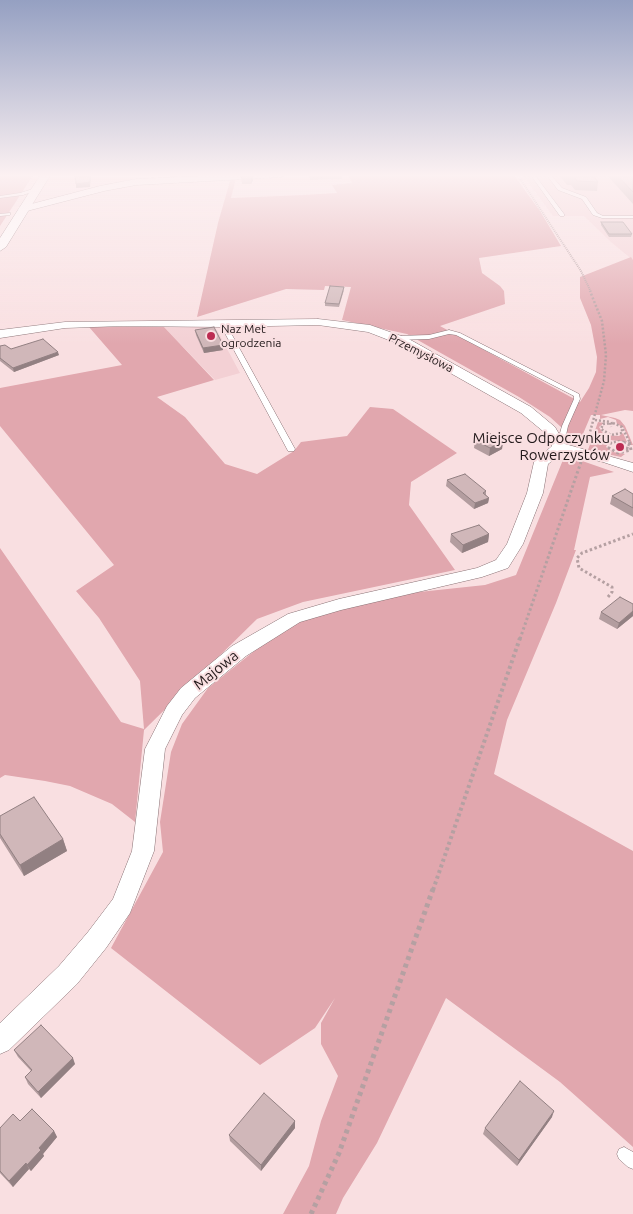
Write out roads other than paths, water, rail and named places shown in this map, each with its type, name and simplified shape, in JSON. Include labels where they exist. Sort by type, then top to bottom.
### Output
[{"type":"street","points":[[0,247],[10,231]]},
{"type":"street","name":"Przemysłowa","points":[[0,334],[80,324],[334,323],[370,329],[397,338],[526,410],[545,424],[560,447]]},
{"type":"street","points":[[560,447],[608,459],[633,468]]},
{"type":"street","name":"Majowa","points":[[0,1041],[68,975],[97,940],[122,905],[143,852],[155,749],[174,710],[188,693],[239,651],[294,618],[339,605],[482,572],[502,564],[515,544],[535,493],[541,462],[560,447]]},
{"type":"lane","points":[[223,324],[291,449]]},
{"type":"lane","points":[[397,338],[429,337],[449,332],[458,334],[577,395],[565,426],[560,447]]},
{"type":"place","name":"Naz Met ogrodzenia","points":[[211,336]]},
{"type":"place","name":"Miejsce Odpoczynku Rowerzystów","points":[[620,447]]}]
